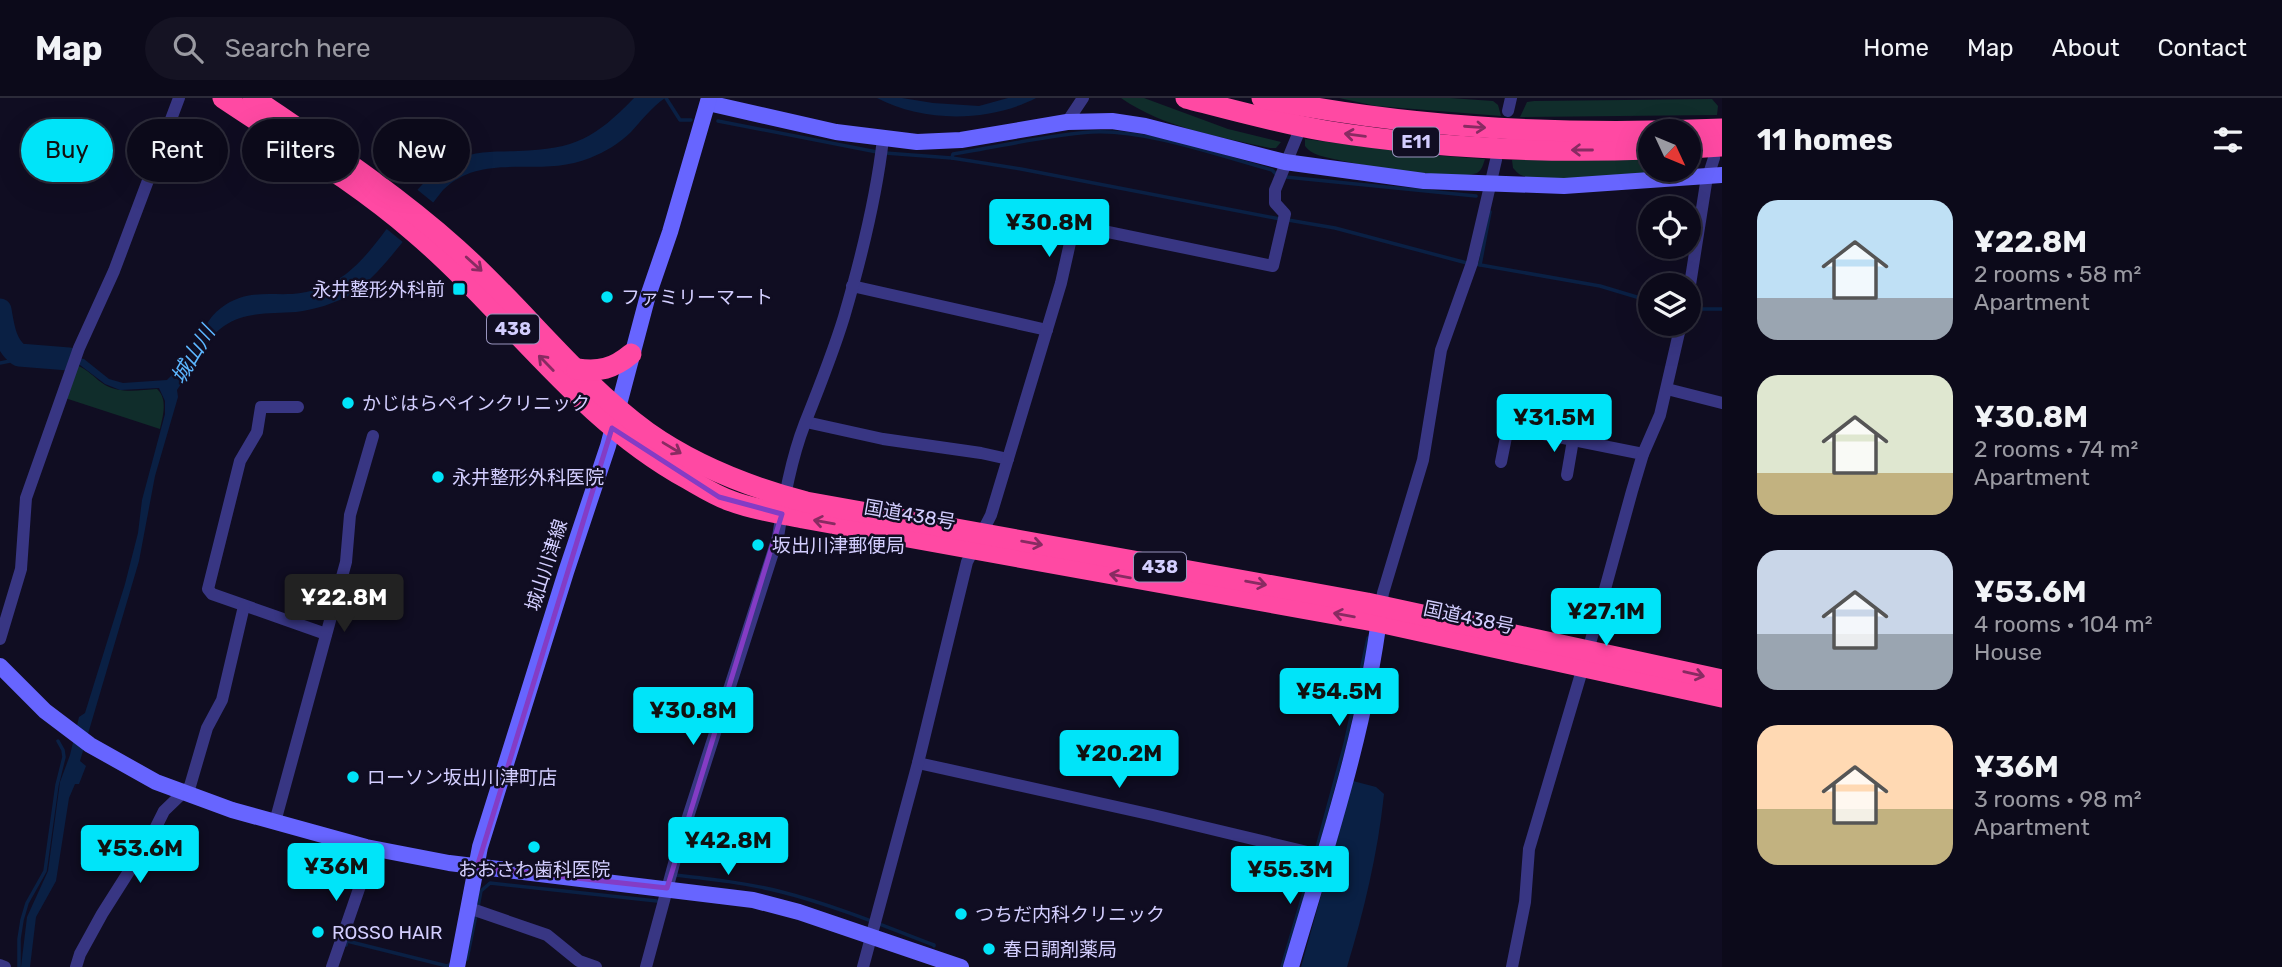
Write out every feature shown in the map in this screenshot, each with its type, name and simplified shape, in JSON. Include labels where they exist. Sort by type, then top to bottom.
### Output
[{"type":"highway","name":"国道438号","points":[[223,98],[249,103],[358,187],[397,208],[496,284],[577,369],[615,417],[659,463],[719,497],[746,506],[783,505],[1380,614],[1585,658],[1722,680]]},
{"type":"highway","name":"E11","points":[[1186,98],[1324,131],[1400,140],[1557,149],[1638,149]]},
{"type":"highway","name":"E11","points":[[1262,98],[1329,112],[1403,122],[1482,128],[1627,132],[1722,129]]},
{"type":"highway","points":[[1701,154],[1717,163]]},
{"type":"highway","name":"国道438号","points":[[418,225],[450,264],[587,406],[615,417]]},
{"type":"highway","points":[[577,369],[605,370],[631,354]]},
{"type":"highway","name":"国道438号","points":[[1585,658],[1722,698]]},
{"type":"street","points":[[0,639],[21,569],[26,498],[75,360],[114,271],[179,98]]},
{"type":"street","points":[[1067,122],[1083,98]]},
{"type":"street","points":[[708,101],[836,132],[882,149],[916,142],[961,140],[1067,122],[1112,121],[1145,126],[1285,162],[1389,177],[1564,187],[1717,163],[1693,273]]},
{"type":"street","name":"城山川津線","points":[[457,967],[474,909],[480,847],[615,417],[647,299],[670,232],[708,101]]},
{"type":"street","points":[[863,967],[918,763],[967,562],[989,524],[1047,330],[1074,225],[1273,266],[1285,214],[1273,198],[1298,134]]},
{"type":"street","points":[[646,967],[667,888],[778,537],[783,505],[806,422],[843,318],[866,236],[882,149]]},
{"type":"street","points":[[1291,967],[1319,855],[1348,772],[1383,593],[1423,460],[1441,350],[1471,265],[1496,160]]},
{"type":"street","points":[[852,286],[1047,330]]},
{"type":"street","points":[[1512,967],[1525,902],[1529,849],[1643,454],[1660,415],[1678,336]]},
{"type":"street","points":[[1667,388],[1722,403]]},
{"type":"street","points":[[298,407],[261,407],[257,432],[240,461],[208,589],[212,594],[326,634]]},
{"type":"street","points":[[806,422],[883,439],[1008,459]]},
{"type":"street","points":[[1501,462],[1508,426],[1643,454]]},
{"type":"street","points":[[275,822],[346,562],[350,515],[373,436]]},
{"type":"street","points":[[1567,475],[1573,440]]},
{"type":"street","points":[[76,967],[80,954],[102,914],[164,811],[190,786],[207,728],[222,700],[244,606]]},
{"type":"street","points":[[1,670],[45,711],[90,745],[131,770],[181,793],[366,847],[477,867],[667,888],[766,903],[874,928],[961,967]]},
{"type":"street","points":[[918,763],[1153,814],[1319,855]]},
{"type":"street","points":[[332,967],[361,883],[366,847]]},
{"type":"street","points":[[474,909],[547,935],[579,961],[596,967]]},
{"type":"highlighted area","points":[[612,428],[719,497],[782,514],[667,888],[477,867]]},
{"type":"green space","points":[[1121,98],[1144,98],[1228,129],[1281,142],[1276,148],[1270,148],[1193,130],[1155,117]]},
{"type":"green space","points":[[1339,98],[1450,98],[1493,101],[1498,105],[1501,116],[1376,106]]},
{"type":"green space","points":[[1712,99],[1718,106],[1717,115],[1520,117],[1527,102],[1534,101]]},
{"type":"green space","points":[[1305,139],[1485,159],[1477,173],[1424,173],[1373,167],[1318,155],[1305,146]]},
{"type":"green space","points":[[1512,160],[1638,160],[1638,174],[1599,178],[1534,178],[1520,174],[1513,168]]},
{"type":"green space","points":[[76,365],[101,383],[117,390],[157,389],[164,403],[160,429],[65,398]]},
{"type":"water","points":[[634,98],[665,98],[627,136],[590,158],[571,164],[494,168],[470,173],[470,155],[555,148],[583,139],[608,123]]},
{"type":"water","points":[[877,98],[979,106],[1008,98],[1036,98],[998,112],[957,116],[915,112]]},
{"type":"water","name":"城山川","points":[[454,182],[443,190],[412,231],[363,285],[352,294],[310,310],[258,314],[232,321],[216,332],[203,347],[177,390],[178,397],[155,476],[139,561],[80,761],[86,766],[79,784],[75,784],[69,798],[56,881],[36,917],[30,967],[21,967],[27,917],[48,871],[60,782],[79,717],[85,713],[125,584],[138,533],[142,500],[165,414],[165,401],[159,388],[120,390],[105,384],[80,365],[40,359],[42,353],[84,359],[109,379],[123,383],[167,380],[188,356],[212,316],[230,302],[247,296],[306,292],[327,285],[346,274],[374,246],[424,183]]},
{"type":"water","points":[[1353,781],[1376,787],[1384,794],[1374,859],[1353,946],[1347,967],[1301,967]]},
{"type":"pier","points":[[414,187],[435,204],[404,243],[383,226]]},
{"type":"waterway","points":[[666,98],[680,120],[691,120]]},
{"type":"waterway","points":[[718,121],[877,152]]},
{"type":"waterway","points":[[885,153],[952,158],[953,154],[1040,138],[1113,132],[1182,145],[1272,170],[1277,175]]},
{"type":"waterway","points":[[952,158],[1280,219]]},
{"type":"waterway","points":[[1286,177],[1476,196]]},
{"type":"waterway","points":[[1480,265],[1490,212]]},
{"type":"waterway","points":[[1288,220],[1335,228],[1467,263]]},
{"type":"waterway","points":[[1475,264],[1600,286],[1638,297]]},
{"type":"waterway","points":[[1701,309],[1722,309]]},
{"type":"waterway","points":[[0,310],[8,341],[19,355],[69,359]]},
{"type":"waterway","points":[[0,363],[19,355]]},
{"type":"waterway","points":[[1316,851],[1345,744],[1368,638]]},
{"type":"waterway","points":[[19,967],[22,920],[27,903],[45,871],[57,785],[64,757],[58,741]]},
{"type":"waterway","points":[[1282,967],[1314,858]]},
{"type":"waterway","points":[[675,875],[742,884],[801,897],[934,946]]},
{"type":"waterway","points":[[478,907],[481,891],[490,883],[657,901]]},
{"type":"waterway","points":[[465,959],[476,915]]},
{"type":"waterway","points":[[346,945],[347,941],[447,966],[451,964]]},
{"type":"place","name":"永井整形外科前","points":[[459,289]]},
{"type":"place","name":"ファミリーマート","points":[[607,297]]},
{"type":"place","name":"かじはらペインクリニック","points":[[348,403]]},
{"type":"place","name":"永井整形外科医院","points":[[438,477]]},
{"type":"place","name":"坂出川津郵便局","points":[[758,545]]},
{"type":"place","name":"ローソン坂出川津町店","points":[[353,777]]},
{"type":"place","name":"おおさわ歯科医院","points":[[534,847]]},
{"type":"place","name":"つちだ内科クリニック","points":[[961,914]]},
{"type":"place","name":"ROSSO HAIR","points":[[318,932]]},
{"type":"place","name":"春日調剤薬局","points":[[989,949]]}]
